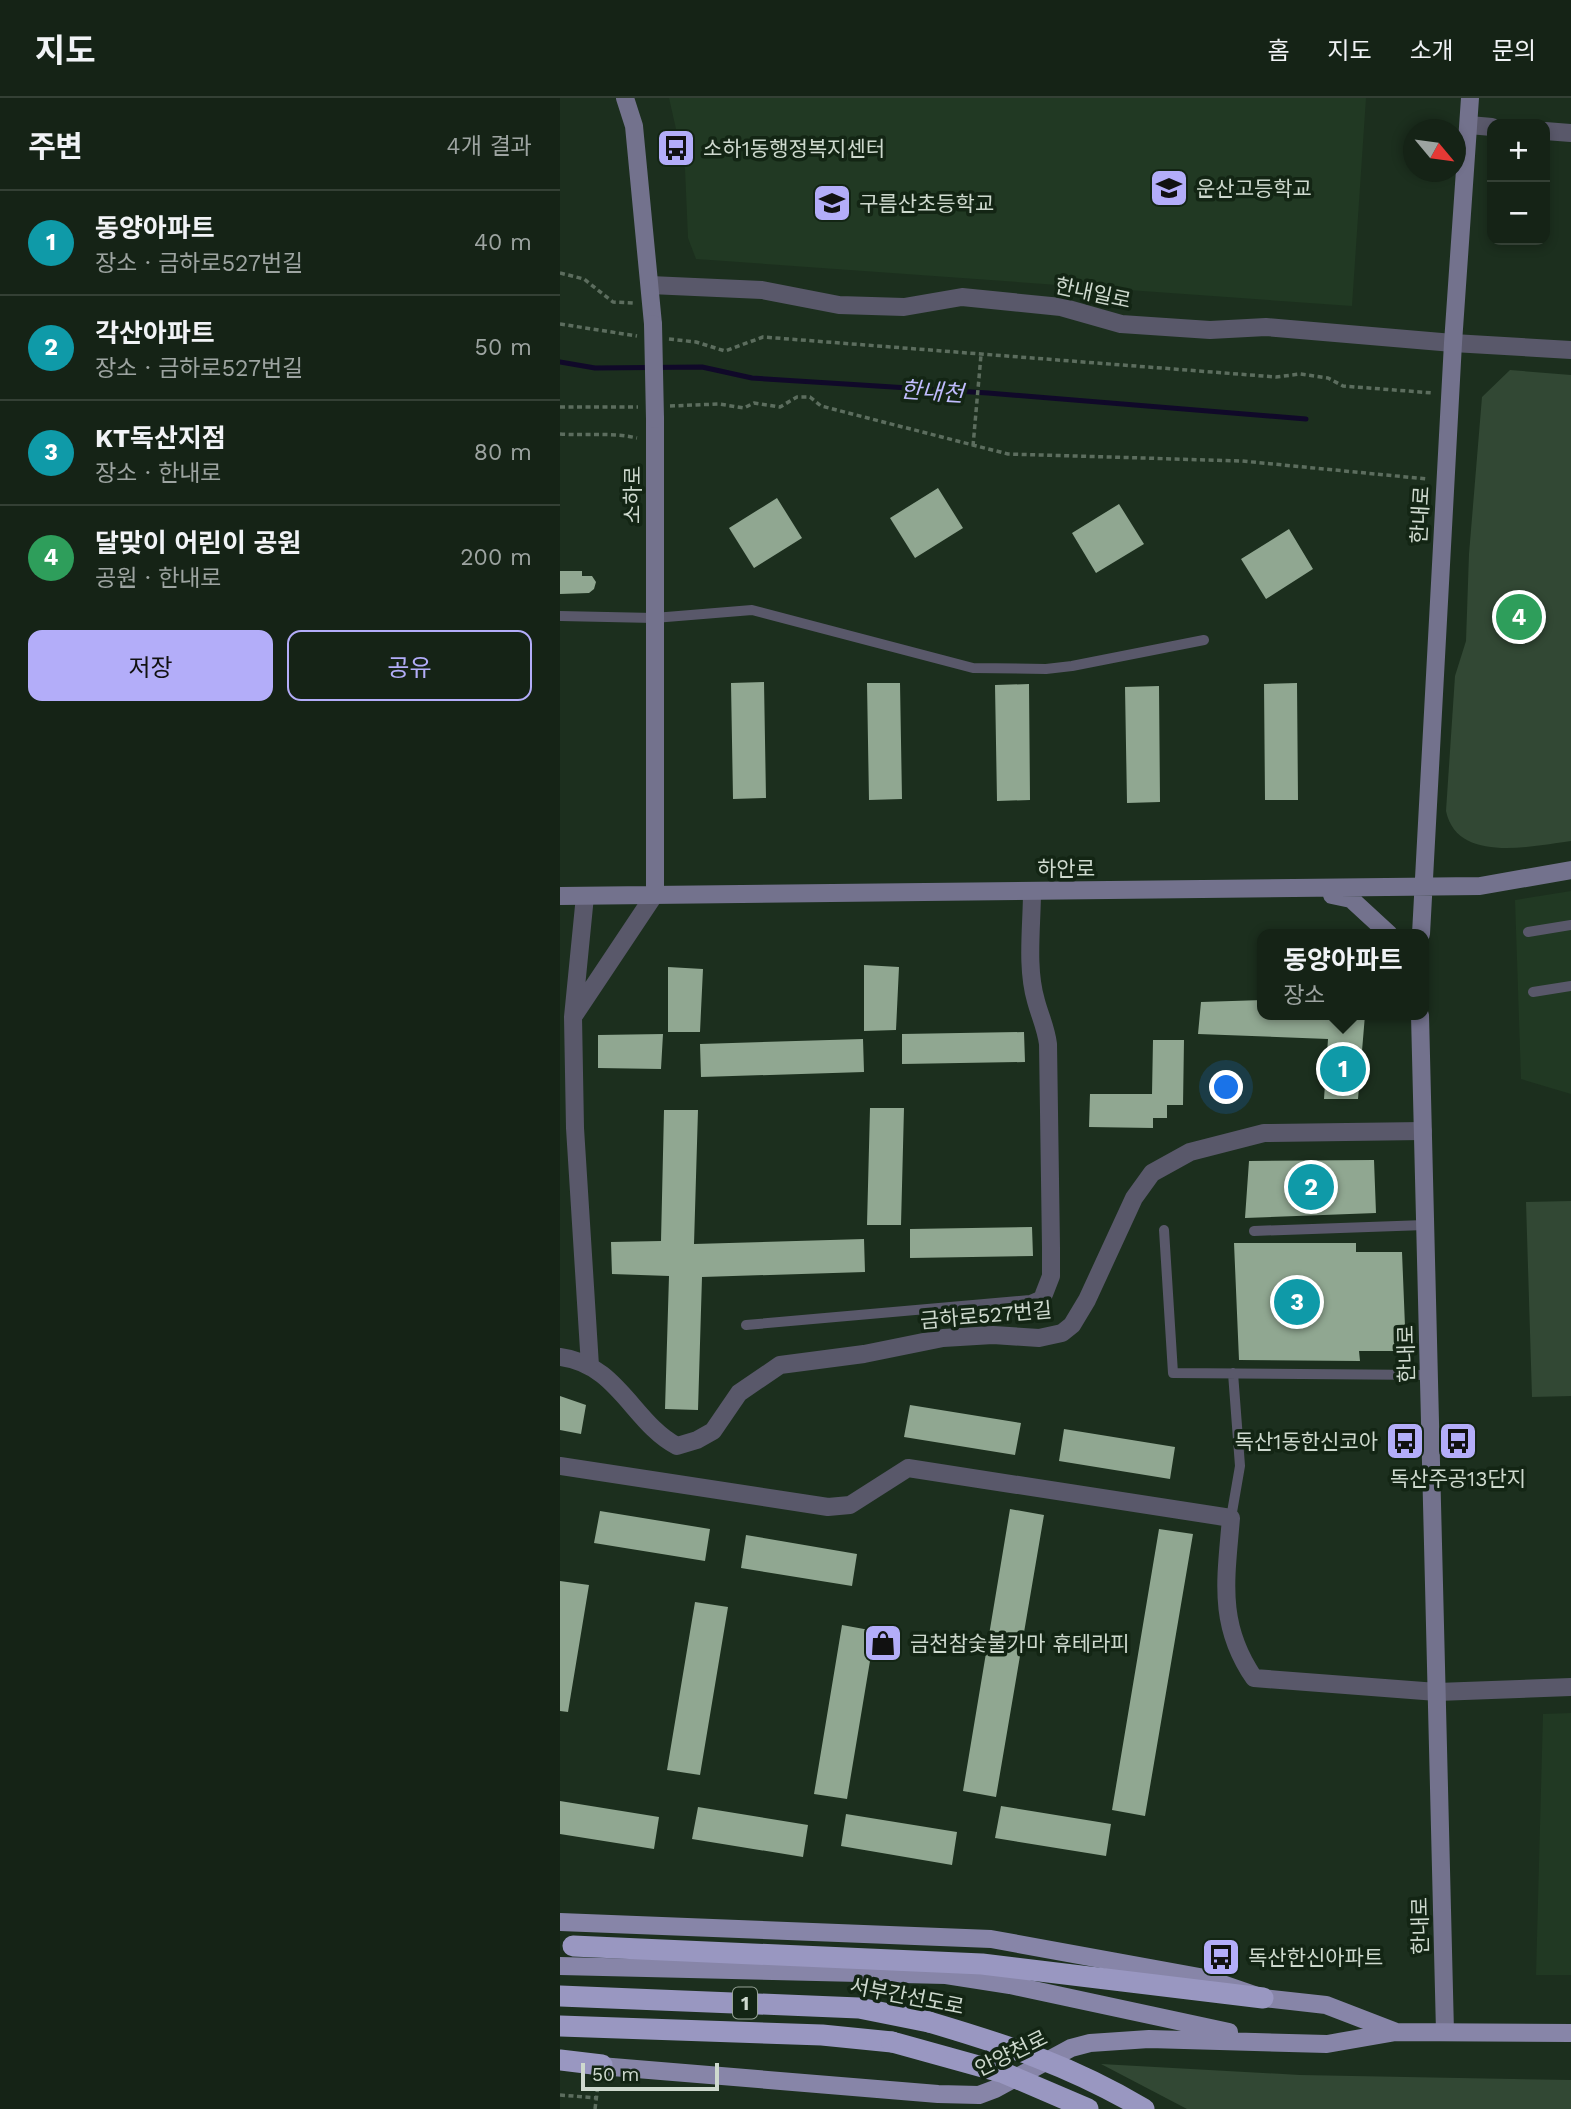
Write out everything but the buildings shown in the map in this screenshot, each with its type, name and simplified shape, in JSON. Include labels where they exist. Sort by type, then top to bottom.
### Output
[{"type":"highway","points":[[573,1947],[982,1964],[1263,1997]]},
{"type":"highway","name":"서부간선도로","points":[[560,1996],[859,2008],[929,2022],[1051,2061],[1144,2109]]},
{"type":"highway","name":"1","points":[[560,2026],[822,2035],[891,2042],[1004,2073],[1088,2109]]},
{"type":"highway","points":[[560,2062],[600,2074]]},
{"type":"main road","name":"소하로","points":[[625,98],[634,126],[661,412],[655,442],[655,894]]},
{"type":"main road","name":"한내로","points":[[1420,929],[1453,343],[1470,98]]},
{"type":"main road","name":"하안로","points":[[560,896],[1480,886],[1571,870]]},
{"type":"main road","points":[[1305,890],[1351,899],[1384,929]]},
{"type":"main road","name":"한내로","points":[[1420,1020],[1445,2032]]},
{"type":"main road","name":"안양천로","points":[[560,1922],[991,1939],[1205,1978],[1263,1997],[1326,2005],[1396,2032]]},
{"type":"main road","points":[[560,1966],[946,1975],[1010,1985],[1268,2040]]},
{"type":"main road","name":"안양천로","points":[[600,2074],[979,2095],[1071,2048],[1090,2043],[1149,2039],[1268,2040],[1327,2044],[1396,2032],[1571,2033]]},
{"type":"street","points":[[1469,125],[1487,127]]},
{"type":"street","points":[[1550,131],[1571,133]]},
{"type":"street","name":"한내일로","points":[[650,294],[762,290],[839,305],[904,307],[962,297],[1061,307],[1121,324],[1210,330],[1266,327],[1571,350]]},
{"type":"street","points":[[1032,891],[1031,969],[1036,1001],[1046,1024],[1048,1044],[1051,1276],[1044,1294]]},
{"type":"street","points":[[573,1017],[655,894]]},
{"type":"street","points":[[585,896],[573,1017],[568,1128],[590,1366]]},
{"type":"street","name":"금하로527번길","points":[[560,1357],[590,1366],[628,1396],[659,1436],[677,1446],[697,1440],[713,1431],[739,1393],[780,1365],[864,1354],[943,1338],[993,1335],[1040,1338],[1062,1333],[1072,1325],[1087,1300],[1109,1247],[1152,1173],[1190,1153],[1264,1133],[1423,1131]]},
{"type":"street","points":[[560,1466],[828,1507],[850,1505],[908,1468],[1231,1518],[1224,1600],[1238,1655],[1254,1678],[1437,1692],[1571,1687]]},
{"type":"lane","points":[[560,616],[654,618],[752,610],[973,668],[1059,668],[1122,659],[1204,640]]},
{"type":"lane","points":[[1528,932],[1571,925]]},
{"type":"lane","points":[[1533,992],[1571,986]]},
{"type":"lane","points":[[1254,1231],[1425,1225]]},
{"type":"lane","points":[[1164,1230],[1173,1373],[1429,1375]]},
{"type":"lane","points":[[746,1325],[1030,1300],[1044,1294]]},
{"type":"lane","points":[[1231,1518],[1240,1466],[1233,1373]]},
{"type":"path","points":[[560,273],[584,279],[613,302],[650,294]]},
{"type":"path","points":[[560,324],[653,333],[725,351],[763,337],[1276,377],[1300,374],[1328,378],[1343,386],[1450,394]]},
{"type":"path","points":[[973,446],[981,355]]},
{"type":"path","points":[[661,412],[719,404],[744,408],[754,403],[780,407],[797,397],[810,397],[821,406],[1008,454],[1242,461],[1445,481]]},
{"type":"path","points":[[560,407],[641,407]]},
{"type":"path","points":[[560,434],[588,437],[614,432],[655,442]]},
{"type":"path","points":[[595,2109],[600,2074]]},
{"type":"path","points":[[560,2095],[596,2100]]},
{"type":"shaded area","points":[[669,98],[1366,98],[1352,306],[696,259],[688,238],[685,169]]},
{"type":"shaded area","points":[[1510,370],[1571,375],[1571,841],[1498,848],[1465,839],[1453,828],[1446,811],[1455,676],[1466,641],[1469,554],[1482,397]]},
{"type":"shaded area","points":[[1571,891],[1571,1094],[1521,1079],[1515,900]]},
{"type":"shaded area","points":[[1571,1201],[1571,1396],[1532,1397],[1526,1202]]},
{"type":"shaded area","points":[[1571,1713],[1571,1975],[1536,1975],[1543,1714]]},
{"type":"shaded area","points":[[1101,2064],[1300,2075],[1571,2080],[1571,2109],[1187,2109]]},
{"type":"waterway","name":"한내천","points":[[560,362],[595,368],[702,367],[752,378],[988,393],[1306,419]]},
{"type":"place","name":"소하1동행정복지센터","points":[[676,148]]},
{"type":"place","name":"운산고등학교","points":[[1169,188]]},
{"type":"place","name":"구름산초등학교","points":[[832,203]]},
{"type":"place","name":"달맞이 어린이 공원","points":[[1519,617]]},
{"type":"place","name":"동양아파트","points":[[1343,1069]]},
{"type":"place","name":"각산아파트","points":[[1311,1187]]},
{"type":"place","name":"KT독산지점","points":[[1297,1302]]},
{"type":"place","name":"독산1동한신코아","points":[[1405,1441]]},
{"type":"place","name":"독산주공13단지","points":[[1458,1441]]},
{"type":"place","name":"금천참숯불가마 휴테라피","points":[[883,1643]]},
{"type":"place","name":"독산한신아파트","points":[[1221,1957]]}]
